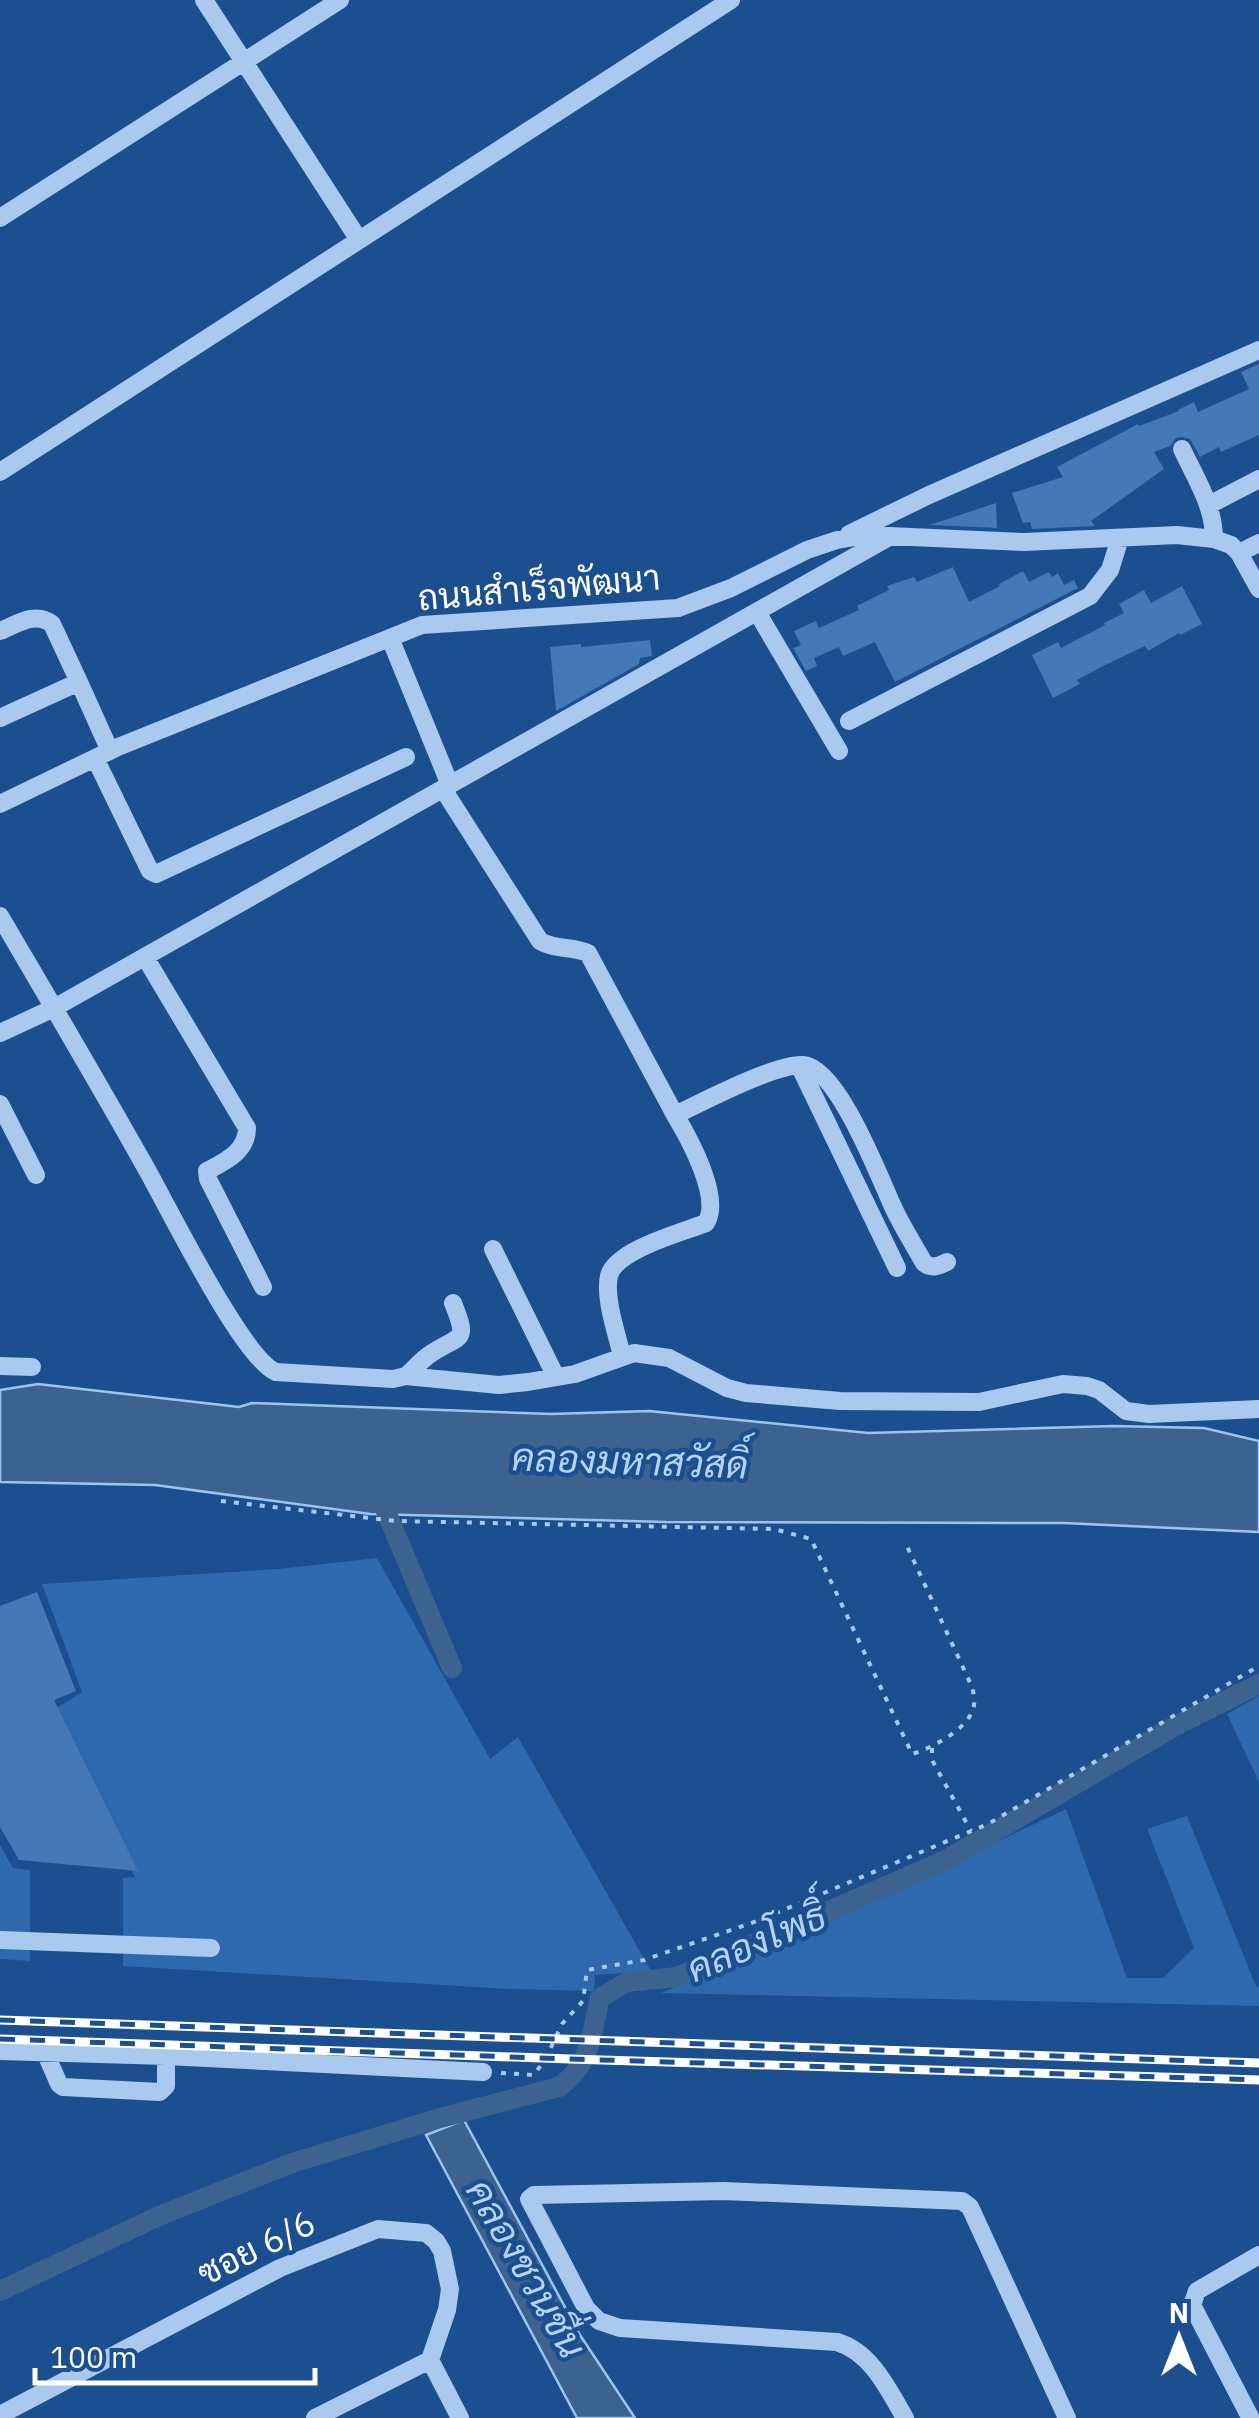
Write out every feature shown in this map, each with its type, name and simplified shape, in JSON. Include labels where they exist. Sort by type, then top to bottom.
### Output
[{"type":"street","points":[[204,0],[359,240]]},
{"type":"street","points":[[0,218],[340,0]]},
{"type":"street","points":[[0,472],[731,0]]},
{"type":"street","points":[[837,540],[929,495],[1259,350]]},
{"type":"street","points":[[1182,450],[1209,505],[1214,539]]},
{"type":"street","points":[[1209,505],[1259,479]]},
{"type":"street","name":"ถนนสำเร็จพัฒนา","points":[[0,804],[103,754],[422,625],[678,608],[837,540],[866,535],[1024,542],[1177,535],[1214,539],[1231,544],[1239,553]]},
{"type":"street","points":[[0,1033],[54,1008],[891,536]]},
{"type":"street","points":[[849,721],[1090,596],[1110,570],[1120,538]]},
{"type":"street","points":[[1259,543],[1239,553],[1259,589]]},
{"type":"street","points":[[757,612],[840,750]]},
{"type":"street","points":[[0,632],[35,617],[52,624],[79,682],[150,871],[156,874],[406,757]]},
{"type":"street","points":[[390,638],[446,787],[540,941],[552,948],[578,948],[588,953],[695,1150],[706,1183],[710,1216],[706,1223],[625,1257],[609,1276],[610,1303],[622,1356]]},
{"type":"street","points":[[0,718],[79,682]]},
{"type":"street","points":[[0,916],[232,1321],[255,1356],[276,1372],[393,1379],[406,1376],[499,1385],[575,1374],[634,1353],[669,1358],[727,1388],[746,1393],[890,1402],[979,1402],[1062,1384],[1099,1390],[1126,1410],[1150,1414],[1259,1409]]},
{"type":"street","points":[[145,957],[247,1128],[247,1139],[241,1149],[208,1171],[208,1179],[263,1287]]},
{"type":"street","points":[[799,1065],[896,1268]]},
{"type":"street","points":[[675,1115],[786,1067],[812,1066],[827,1078],[867,1146],[896,1214],[924,1263],[930,1267],[947,1262]]},
{"type":"street","points":[[0,1104],[36,1175]]},
{"type":"street","points":[[493,1249],[556,1377]]},
{"type":"street","points":[[406,1376],[430,1354],[460,1336],[462,1330],[452,1303]]},
{"type":"street","points":[[0,1366],[32,1367]]},
{"type":"street","points":[[0,1940],[212,1948]]},
{"type":"street","points":[[0,2051],[482,2072]]},
{"type":"street","points":[[45,2052],[62,2087],[160,2092],[166,2086],[166,2056]]},
{"type":"street","points":[[905,2418],[884,2382],[850,2346],[620,2328],[599,2321],[586,2308],[529,2199],[534,2195],[724,2192],[962,2201],[970,2207],[1067,2418]]},
{"type":"street","name":"ซอย 6/6","points":[[12,2414],[280,2268],[378,2229],[426,2233],[442,2251],[450,2289],[430,2360]]},
{"type":"street","points":[[1259,2255],[1198,2290],[1192,2306],[1249,2418],[1259,2414]]},
{"type":"street","points":[[316,2418],[430,2360],[460,2418]]},
{"type":"path","points":[[221,1501],[396,1522],[774,1529],[812,1538],[912,1754],[932,1748],[964,1724],[974,1708],[973,1689],[906,1544]]},
{"type":"path","points":[[482,2072],[534,2075],[562,2024],[584,2001],[587,1970],[644,1960],[757,1921],[988,1824],[1259,1666]]},
{"type":"path","points":[[932,1748],[932,1760],[970,1831]]},
{"type":"shaded area","points":[[377,1558],[490,1759],[518,1737],[651,1971],[595,1975],[594,1991],[123,1966],[123,1878],[135,1877],[55,1709],[82,1692],[42,1584],[278,1569]]},
{"type":"shaded area","points":[[1259,1696],[1259,1782],[1227,1714]]},
{"type":"shaded area","points":[[1066,1809],[1127,1978],[1163,1978],[1194,1948],[1147,1829],[1187,1816],[1259,1987],[1259,2006],[661,1993],[853,1910]]},
{"type":"shaded area","points":[[0,1845],[13,1868],[30,1870],[30,1961],[0,1959]]},
{"type":"water","name":"คลองมหาสวัสดิ์","points":[[38,1384],[239,1407],[252,1403],[551,1414],[649,1411],[868,1433],[1114,1426],[1204,1428],[1259,1441],[1259,1532],[1063,1523],[666,1522],[370,1514],[155,1485],[0,1482],[0,1390]]},
{"type":"water","name":"คลองชวนชื่น","points":[[464,2120],[580,2335],[635,2418],[577,2418],[426,2135]]},
{"type":"building","points":[[1259,364],[1259,435],[1200,457],[1190,439],[1176,438],[1170,446],[1154,452],[1164,469],[1091,521],[1095,526],[1032,529],[1030,522],[1023,523],[1012,493],[1063,477],[1057,467],[1138,424],[1194,402],[1198,412],[1249,389],[1241,372]]},
{"type":"building","points":[[996,503],[997,528],[929,525],[951,518]]},
{"type":"building","points":[[953,567],[969,602],[1023,571],[1029,582],[1049,572],[1052,577],[1058,573],[1064,585],[1074,580],[1078,588],[895,682],[875,642],[843,656],[839,647],[814,658],[817,666],[806,671],[793,648],[801,645],[794,631],[816,621],[819,628],[859,610],[857,606],[889,590],[887,586],[914,577],[917,582]]},
{"type":"building","points":[[1182,586],[1202,624],[1148,651],[1145,646],[1103,666],[1053,698],[1032,655],[1058,642],[1061,648],[1105,625],[1124,613],[1119,604],[1144,590],[1151,603]]},
{"type":"building","points":[[650,640],[652,656],[640,658],[639,664],[556,711],[550,647]]},
{"type":"building","points":[[37,1592],[76,1691],[54,1700],[138,1871],[19,1860],[0,1827],[0,1606]]},
{"type":"waterway","points":[[377,1490],[452,1668]]},
{"type":"waterway","name":"คลองโพธิ์","points":[[0,2291],[159,2216],[292,2163],[559,2087],[584,2059],[600,1998],[627,1982],[677,1977],[946,1860],[1177,1725],[1259,1684]]},
{"type":"railway","points":[[0,2020],[1259,2063]]},
{"type":"railway","points":[[0,2039],[1259,2080]]}]
